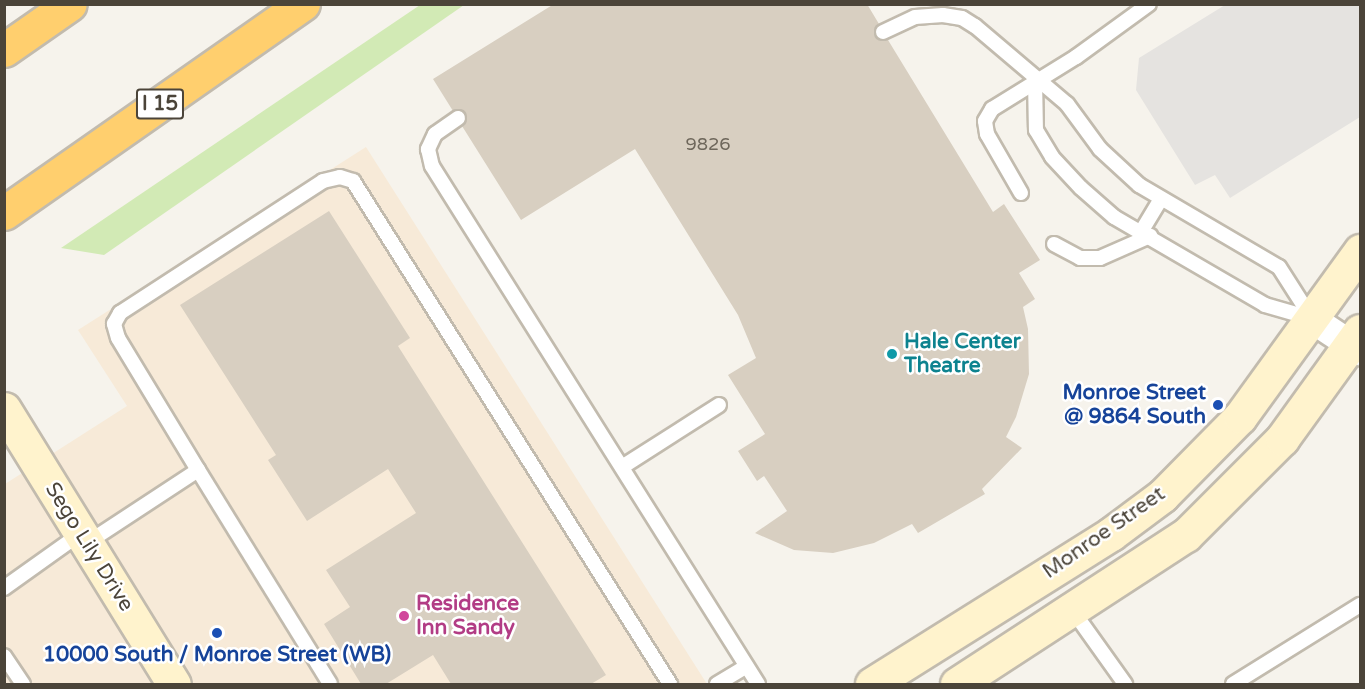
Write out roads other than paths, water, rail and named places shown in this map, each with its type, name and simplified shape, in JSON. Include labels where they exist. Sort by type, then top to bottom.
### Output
[{"type":"highway","points":[[4,50],[70,4]]},
{"type":"highway","name":"I 15","points":[[11,209],[303,4]]},
{"type":"street","name":"Monroe Street","points":[[872,684],[1111,534],[1162,496],[1240,417],[1360,251]]},
{"type":"street","points":[[957,684],[1073,611],[1186,535],[1237,487],[1282,439],[1357,342],[1312,319]]},
{"type":"street","name":"Sego Lily Drive","points":[[4,409],[174,684]]},
{"type":"lane","points":[[1021,193],[987,134],[985,121],[992,109],[1035,80],[1076,57],[1149,4]]},
{"type":"lane","points":[[883,32],[915,17],[962,18],[1067,104],[1100,149],[1138,184],[1279,267],[1312,319]]},
{"type":"lane","points":[[1035,80],[1036,130],[1052,158],[1114,218],[1265,305],[1312,319]]},
{"type":"lane","points":[[458,118],[435,134],[428,149],[432,166],[622,467],[745,668],[758,684]]},
{"type":"lane","points":[[330,684],[118,338],[114,324],[120,313],[323,181],[340,177],[353,181],[670,684]]},
{"type":"lane","points":[[1054,244],[1080,258],[1100,258],[1145,234],[1161,199]]},
{"type":"lane","points":[[622,467],[719,405]]},
{"type":"lane","points":[[4,588],[198,470]]},
{"type":"lane","points":[[1233,684],[1360,606]]},
{"type":"lane","points":[[1073,611],[1125,684]]},
{"type":"lane","points":[[4,656],[22,684]]},
{"type":"lane","points":[[717,684],[745,668]]},
{"type":"place","name":"Hale Center Theatre","points":[[892,354]]},
{"type":"place","name":"Monroe Street @ 9864 South","points":[[1218,405]]},
{"type":"place","name":"Residence Inn Sandy","points":[[404,616]]},
{"type":"place","name":"10000 South / Monroe Street (WB)","points":[[217,633]]}]
